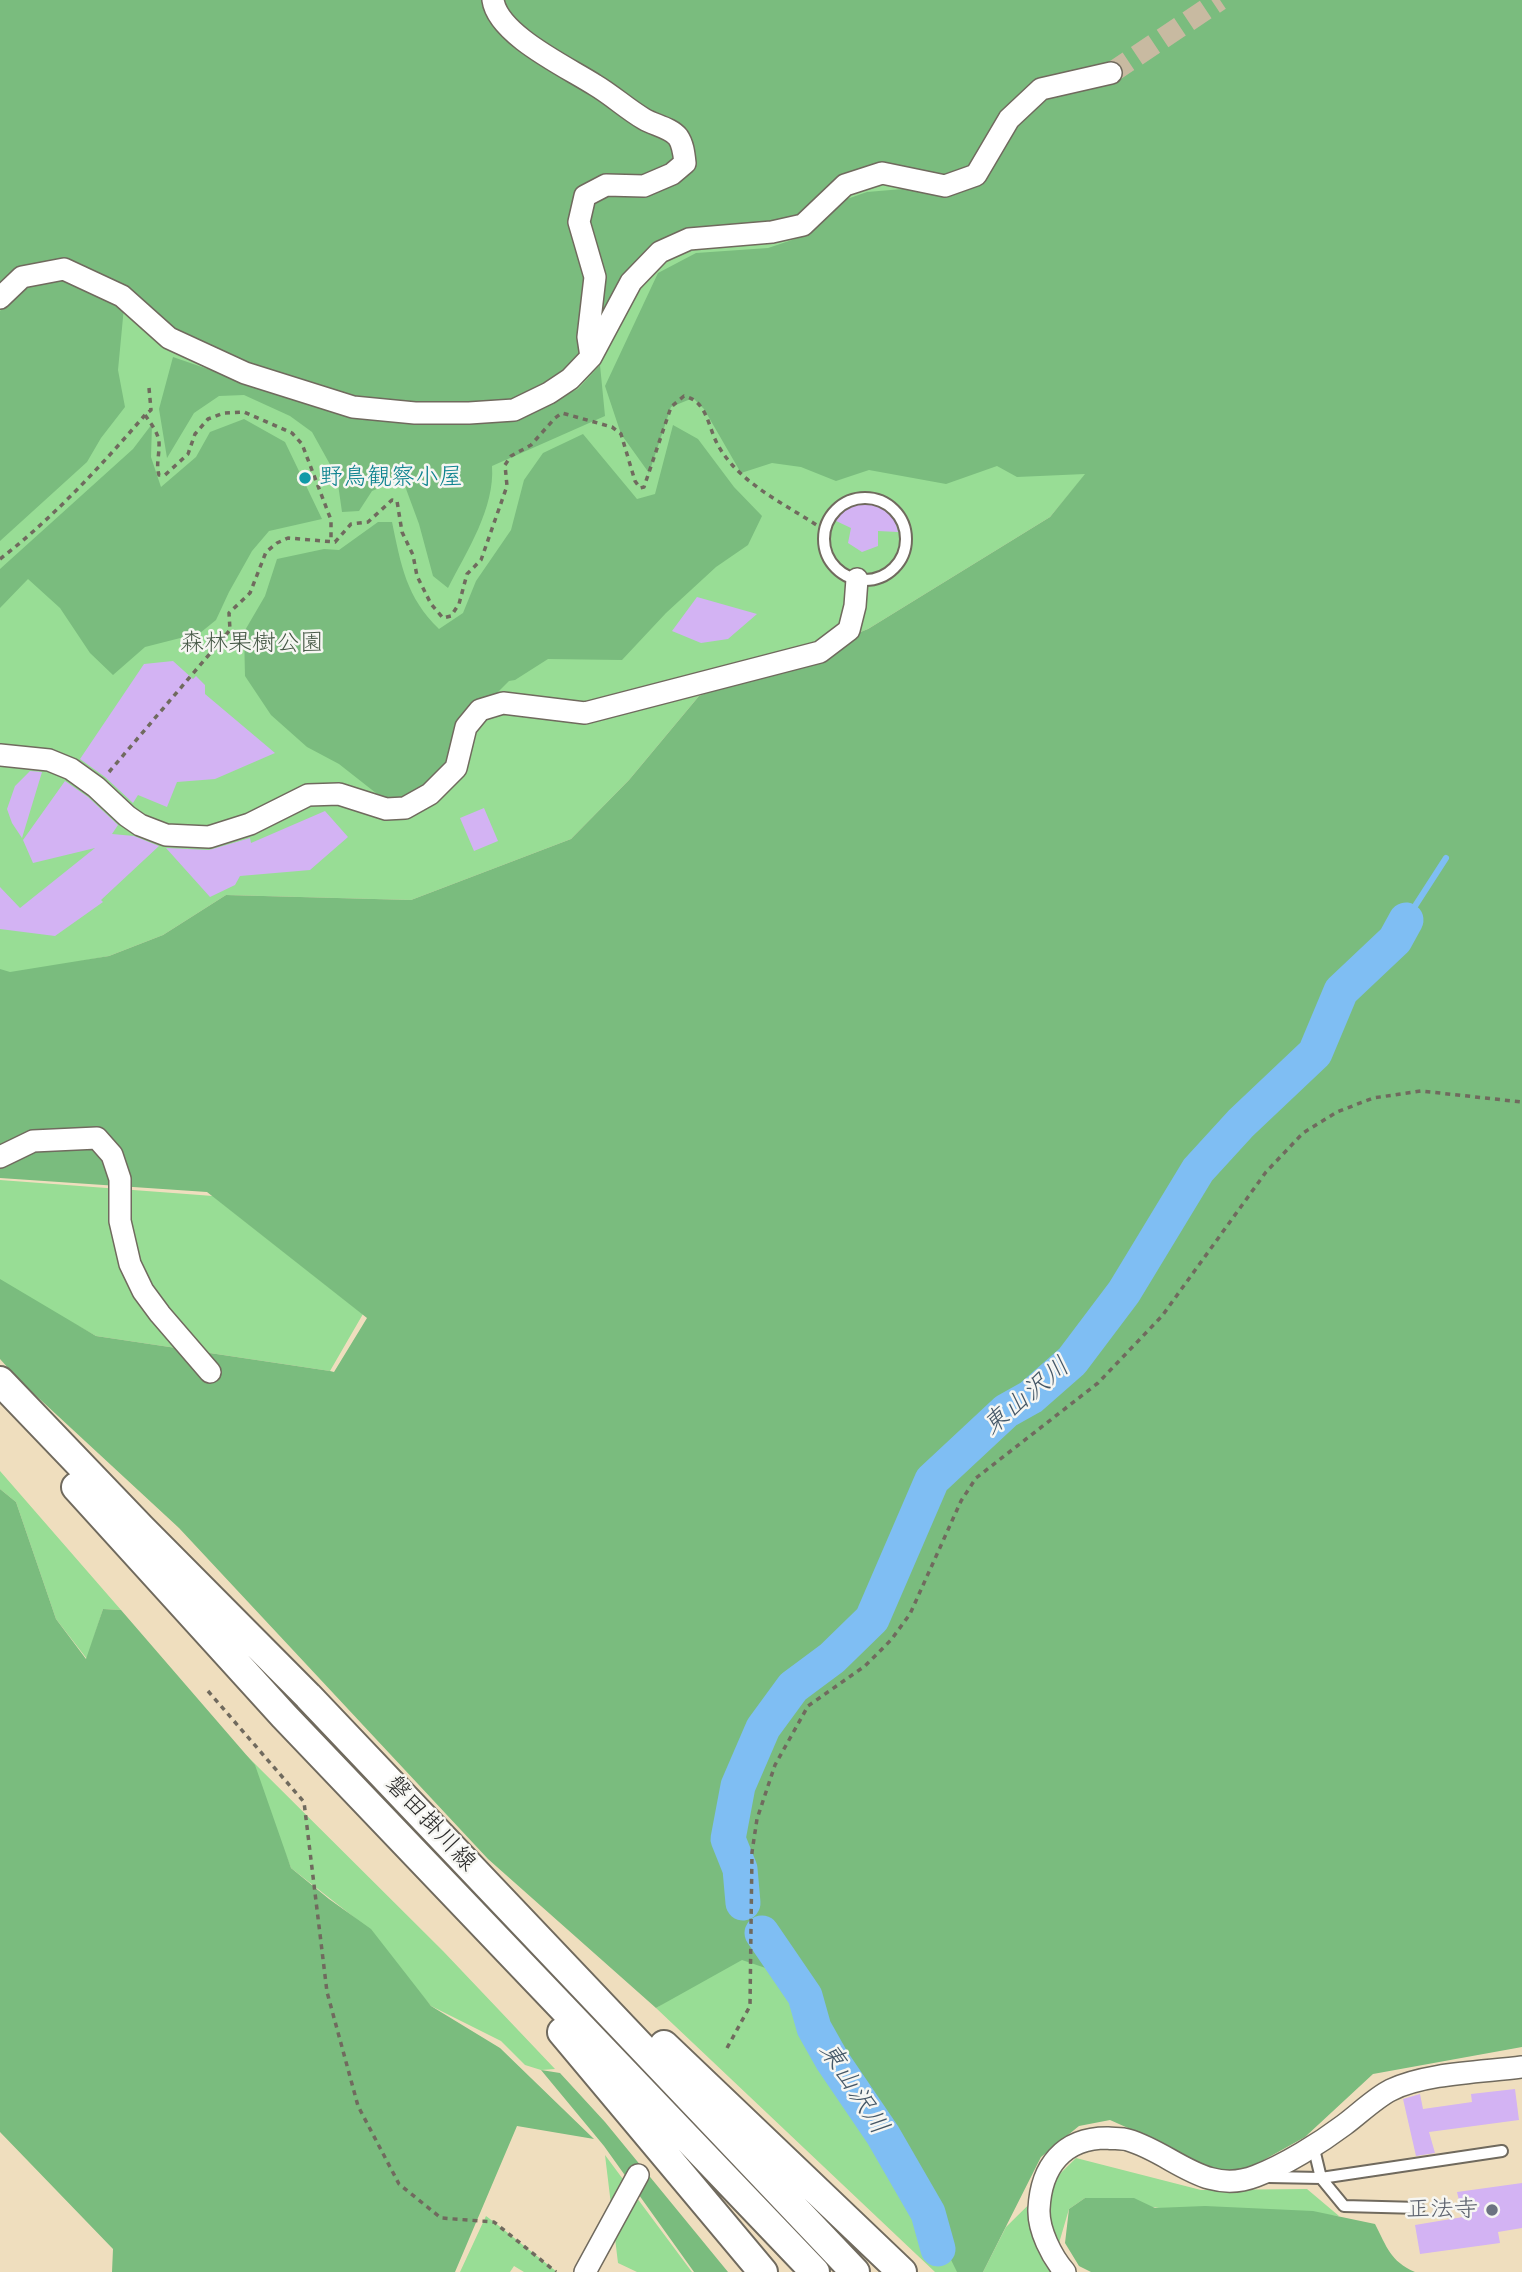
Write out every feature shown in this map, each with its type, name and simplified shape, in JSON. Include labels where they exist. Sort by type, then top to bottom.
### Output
[{"type":"main road","name":"磐田掛川線","points":[[0,1381],[308,1696],[855,2272]]},
{"type":"main road","name":"磐田掛川線","points":[[0,1403],[284,1716],[815,2272]]},
{"type":"main road","points":[[284,1716],[357,1810],[569,2040],[762,2272]]},
{"type":"main road","points":[[478,1876],[585,1970],[902,2272]]},
{"type":"street","points":[[493,0],[497,14],[513,30],[548,57],[597,86],[644,119],[676,135],[683,148],[685,163],[672,174],[644,186],[606,186],[585,196],[579,222],[595,277],[588,337],[592,357]]},
{"type":"street","points":[[0,298],[22,277],[64,269],[122,296],[169,338],[245,373],[353,407],[415,413],[514,410],[560,386],[592,357],[631,282],[660,251],[689,239],[772,232],[803,225],[845,185],[882,173],[944,186],[976,175],[1009,119],[1041,89],[1111,73]]},
{"type":"street","points":[[0,755],[49,760],[71,769],[140,825],[166,835],[209,837],[250,824],[308,795],[339,794],[386,809],[405,808],[430,794],[456,768],[466,726],[480,710],[503,703],[585,713],[820,652],[849,630],[855,606],[857,579]]},
{"type":"street","points":[[0,1157],[33,1141],[97,1138],[112,1155],[120,1179],[120,1221],[130,1264],[143,1291],[210,1371]]},
{"type":"street","points":[[1065,2272],[1056,2262],[1038,2216],[1040,2192],[1059,2153],[1088,2138],[1124,2139],[1144,2146],[1195,2174],[1224,2182],[1255,2176],[1313,2145],[1391,2090],[1421,2080],[1522,2067]]},
{"type":"street","points":[[585,2272],[638,2175]]},
{"type":"lane","points":[[857,498],[873,498],[888,504],[899,516],[906,531],[906,547],[900,562],[888,573],[873,579],[857,579],[842,573],[830,561],[824,547],[824,530],[831,515],[842,504],[857,498]]},
{"type":"lane","points":[[1313,2145],[1321,2178],[1344,2206],[1419,2208]]},
{"type":"lane","points":[[1255,2176],[1321,2178],[1502,2151]]},
{"type":"path","points":[[0,559],[114,452],[151,410],[149,388]]},
{"type":"path","points":[[96,787],[230,630],[229,613],[250,593],[266,552],[277,543],[288,538],[335,542],[351,524],[368,522],[392,500],[397,501],[402,532],[431,604],[443,618],[451,616],[459,604],[467,574],[481,560],[507,486],[505,465],[511,456],[531,445],[562,413],[612,428],[621,434],[635,481],[640,488],[644,487],[671,407],[684,396],[693,398],[704,409],[719,447],[741,473],[769,496],[824,530]]},
{"type":"path","points":[[145,415],[155,429],[160,443],[156,467],[159,475],[165,475],[188,454],[195,434],[208,419],[223,413],[244,412],[292,433],[308,456],[327,507],[331,520],[331,541]]},
{"type":"path","points":[[727,2048],[750,2006],[752,1852],[757,1819],[775,1765],[808,1706],[865,1666],[891,1640],[910,1614],[961,1500],[976,1478],[1098,1383],[1162,1315],[1266,1172],[1303,1133],[1337,1112],[1373,1098],[1421,1091],[1522,1102]]},
{"type":"path","points":[[208,1691],[304,1802],[327,1992],[358,2106],[399,2184],[441,2218],[494,2222],[556,2272]]},
{"type":"green space","points":[[0,0],[1522,0],[1522,2047],[1373,2074],[1305,2137],[1235,2176],[1196,2169],[1146,2136],[1110,2120],[1079,2126],[1041,2157],[983,2272],[957,2272],[890,2136],[841,2061],[804,1981],[742,1960],[656,2008],[488,1859],[179,1528],[18,1379],[0,1359],[0,1279],[96,1336],[334,1372],[367,1318],[207,1192],[0,1178],[0,969],[10,972],[109,956],[163,935],[226,895],[411,900],[571,839],[629,780],[699,696],[868,629],[1050,517],[1085,474],[1017,477],[997,466],[946,484],[869,470],[836,481],[801,467],[772,463],[741,473],[704,409],[693,398],[671,407],[649,473],[621,434],[605,386],[658,273],[696,253],[768,248],[804,236],[844,200],[867,192],[938,186],[866,178],[777,231],[654,258],[541,406],[578,389],[600,365],[605,416],[492,466],[492,482],[484,513],[448,588],[433,576],[419,524],[402,478],[372,491],[359,511],[342,512],[337,477],[312,432],[290,416],[244,395],[219,396],[194,413],[167,458],[159,409],[173,357],[306,403],[305,392],[124,307],[118,370],[125,407],[101,438],[87,462],[0,541],[0,311],[22,286],[0,300]]},
{"type":"green space","name":"森林果樹公園","points":[[866,178],[945,186],[1115,377],[1126,426],[1050,517],[868,629],[699,696],[629,780],[571,839],[411,900],[226,895],[163,935],[109,956],[11,974],[0,971],[0,298],[654,258]]},
{"type":"green space","points":[[244,419],[285,442],[322,519],[269,531],[252,551],[216,620],[200,633],[145,647],[113,675],[90,653],[60,608],[28,579],[0,608],[0,569],[133,449],[152,424],[151,457],[161,487],[196,457],[210,432]]},
{"type":"green space","points":[[673,425],[698,439],[734,487],[762,516],[748,545],[716,567],[666,613],[622,660],[548,659],[509,681],[480,710],[456,768],[395,808],[339,764],[307,747],[271,715],[245,676],[244,632],[265,596],[277,559],[324,549],[339,550],[378,522],[392,522],[402,566],[412,592],[439,629],[463,613],[476,581],[511,530],[524,480],[543,453],[583,434],[637,499],[655,494]]},
{"type":"green space","points":[[0,1180],[213,1196],[363,1314],[330,1371],[96,1336],[0,1282]]},
{"type":"green space","points":[[0,1471],[121,1610],[103,1609],[87,1659],[56,1619],[16,1502],[0,1489]]},
{"type":"green space","points":[[0,1489],[16,1502],[56,1619],[86,1659],[103,1609],[121,1610],[255,1765],[291,1868],[371,1929],[431,2006],[500,2048],[594,2139],[517,2126],[455,2272],[112,2272],[113,2249],[0,2132]]},
{"type":"green space","points":[[246,1755],[443,1951],[555,2069],[541,2070],[525,2065],[501,2041],[431,2006],[355,1918],[291,1868]]},
{"type":"green space","points":[[741,1954],[798,1979],[959,2272],[935,2272],[656,2008]]},
{"type":"green space","points":[[541,2070],[560,2073],[605,2122],[728,2272],[694,2272],[604,2146]]},
{"type":"green space","points":[[605,2155],[692,2272],[637,2272],[618,2263]]},
{"type":"green space","points":[[1076,2158],[1201,2190],[1307,2189],[1339,2216],[1159,2208],[1085,2198],[1069,2209],[1052,2267],[1058,2272],[983,2272],[1006,2227]]},
{"type":"green space","points":[[1085,2198],[1134,2198],[1155,2208],[1205,2206],[1313,2211],[1375,2224],[1395,2258],[1415,2272],[1091,2272],[1079,2266],[1065,2243],[1069,2209]]},
{"type":"green space","points":[[486,2216],[557,2272],[524,2272],[514,2266],[510,2272],[460,2272]]},
{"type":"building","points":[[860,502],[880,505],[894,517],[898,532],[878,531],[878,546],[862,552],[848,543],[851,528],[834,520],[843,508]]},
{"type":"building","points":[[697,597],[757,614],[728,639],[701,643],[672,631]]},
{"type":"building","points":[[173,661],[193,679],[196,676],[205,685],[205,694],[275,753],[215,779],[177,782],[167,807],[138,795],[133,803],[105,777],[80,759],[144,664]]},
{"type":"building","points":[[30,771],[42,772],[22,838],[7,809],[15,786]]},
{"type":"building","points":[[65,781],[88,797],[118,825],[112,834],[134,836],[159,846],[101,900],[103,902],[55,936],[0,929],[0,887],[20,908],[95,848],[33,863],[23,840]]},
{"type":"building","points":[[484,808],[498,841],[474,851],[460,818]]},
{"type":"building","points":[[325,811],[348,837],[310,870],[240,876],[235,885],[210,897],[166,848],[209,850],[250,838],[251,843]]},
{"type":"building","points":[[1515,2089],[1519,2120],[1429,2132],[1435,2153],[1416,2156],[1403,2099],[1420,2094],[1423,2109],[1472,2102],[1471,2094]]},
{"type":"building","name":"正法寺","points":[[1522,2183],[1522,2228],[1498,2232],[1500,2243],[1420,2254],[1415,2225],[1463,2217],[1457,2192]]},
{"type":"waterway","points":[[1406,920],[1446,858]]},
{"type":"waterway","name":"東山沢川","points":[[743,1903],[740,1869],[728,1839],[738,1786],[763,1728],[793,1687],[832,1658],[872,1619],[932,1480],[1006,1411],[1031,1397],[1072,1361],[1124,1292],[1198,1170],[1241,1123],[1315,1053],[1341,991],[1395,940],[1406,920]]},
{"type":"waterway","name":"東山沢川","points":[[762,1933],[805,1996],[814,2028],[832,2060],[883,2135],[928,2213],[938,2249]]},
{"type":"tunnel","points":[[1111,73],[1220,0]]},
{"type":"place","name":"野鳥観察小屋","points":[[305,478]]},
{"type":"place","name":"正法寺","points":[[1492,2210]]}]
